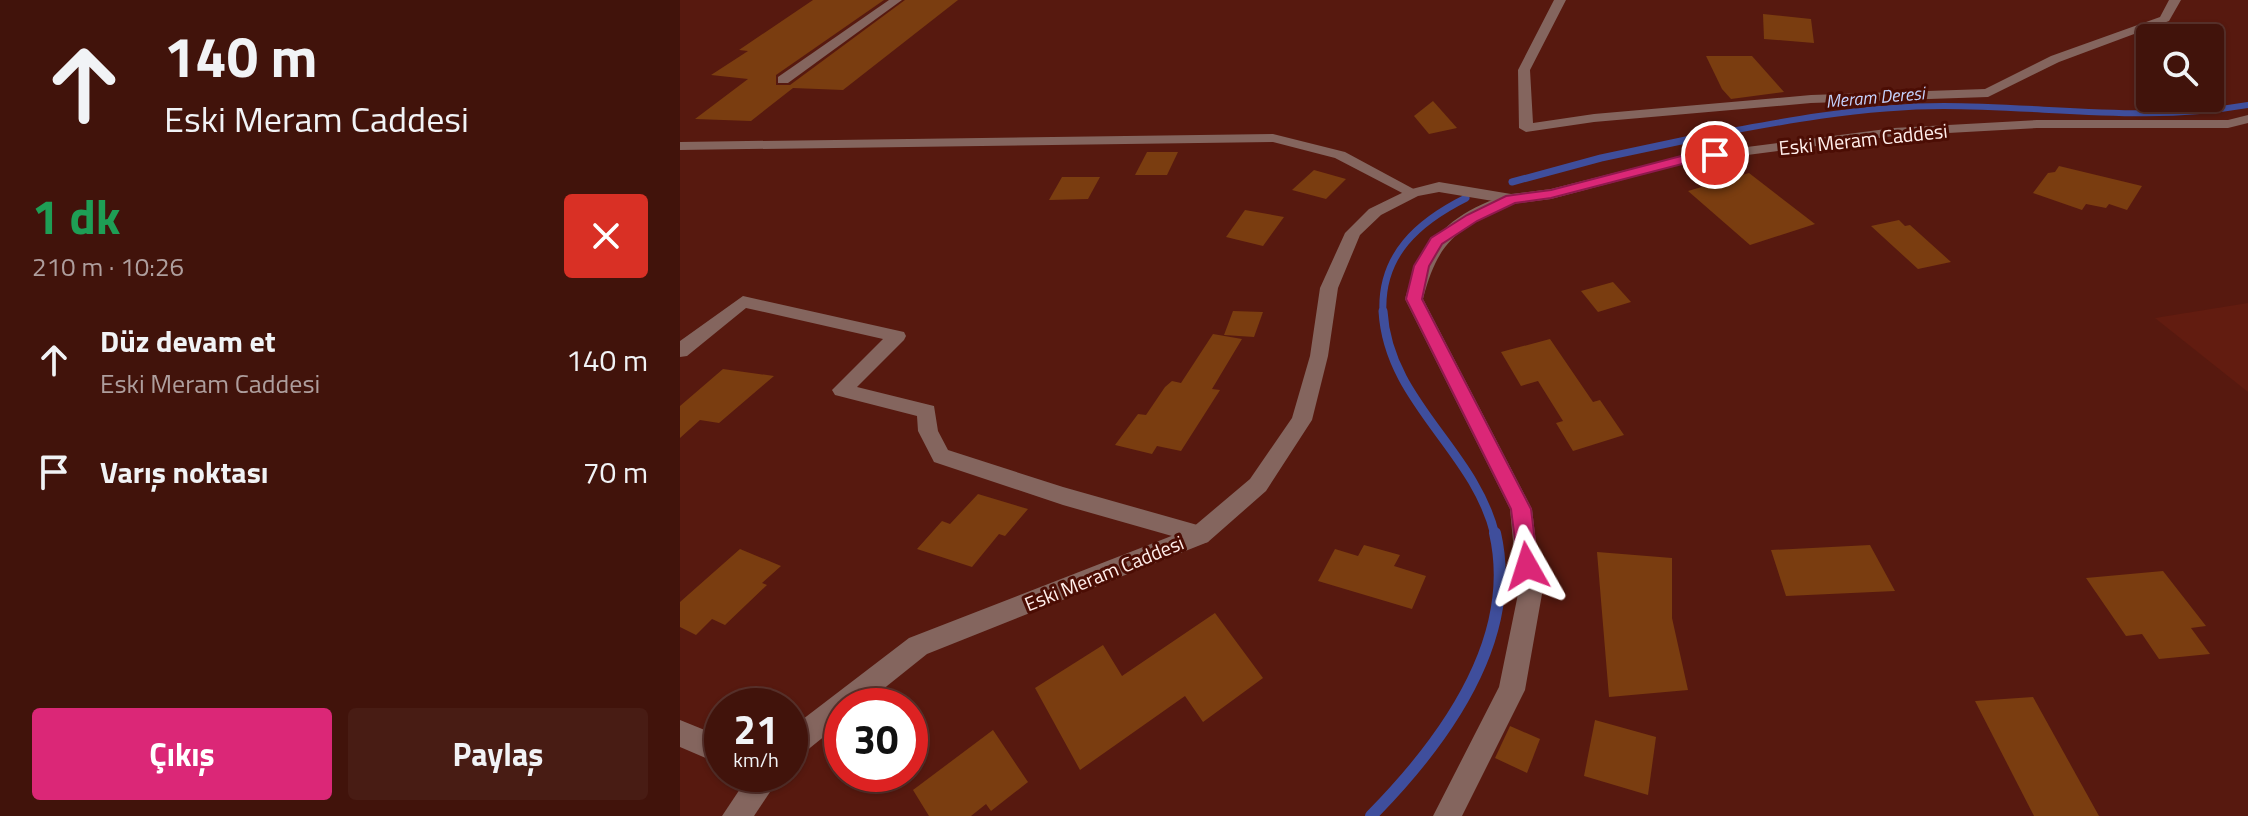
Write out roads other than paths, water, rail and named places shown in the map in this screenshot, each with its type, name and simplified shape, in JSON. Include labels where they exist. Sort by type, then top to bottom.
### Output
[{"type":"street","points":[[783,80],[896,0]]},
{"type":"street","points":[[1560,0],[1524,70],[1526,128],[1594,118],[1811,99],[1988,93],[2055,59],[2165,19],[2175,0]]},
{"type":"street","name":"Eski Meram Caddesi","points":[[808,732],[918,646],[1200,535],[1258,485],[1302,420],[1319,356],[1329,288],[1353,233],[1375,212],[1413,193],[1439,187],[1511,199],[1551,194],[1685,159],[1894,132],[2037,124],[2228,124],[2248,119]]},
{"type":"street","points":[[680,146],[1273,138],[1340,155],[1413,193]]},
{"type":"street","points":[[1447,816],[1512,690],[1530,594],[1521,509],[1414,299],[1421,266],[1436,241],[1472,218],[1511,199]]},
{"type":"street","points":[[680,351],[743,302],[897,336],[842,390],[927,411],[928,431],[941,456],[1063,496],[1200,535]]},
{"type":"street","points":[[680,733],[704,743]]},
{"type":"street","points":[[736,816],[754,792]]},
{"type":"waterway","name":"Meram Deresi","points":[[1689,139],[1816,116],[1912,107],[2172,113],[2248,105]]},
{"type":"waterway","name":"Meram Deresi","points":[[1512,182],[1601,158],[1700,137]]},
{"type":"waterway","name":"Meram Deresi","points":[[1383,311],[1388,274],[1405,243],[1432,218],[1466,198]]},
{"type":"waterway","name":"Meram Deresi","points":[[1383,311],[1388,343],[1400,372],[1415,399],[1470,477],[1485,505],[1495,535]]},
{"type":"waterway","name":"Meram Deresi","points":[[1371,816],[1424,757],[1469,688],[1485,651],[1496,613],[1500,573],[1495,533]]}]
